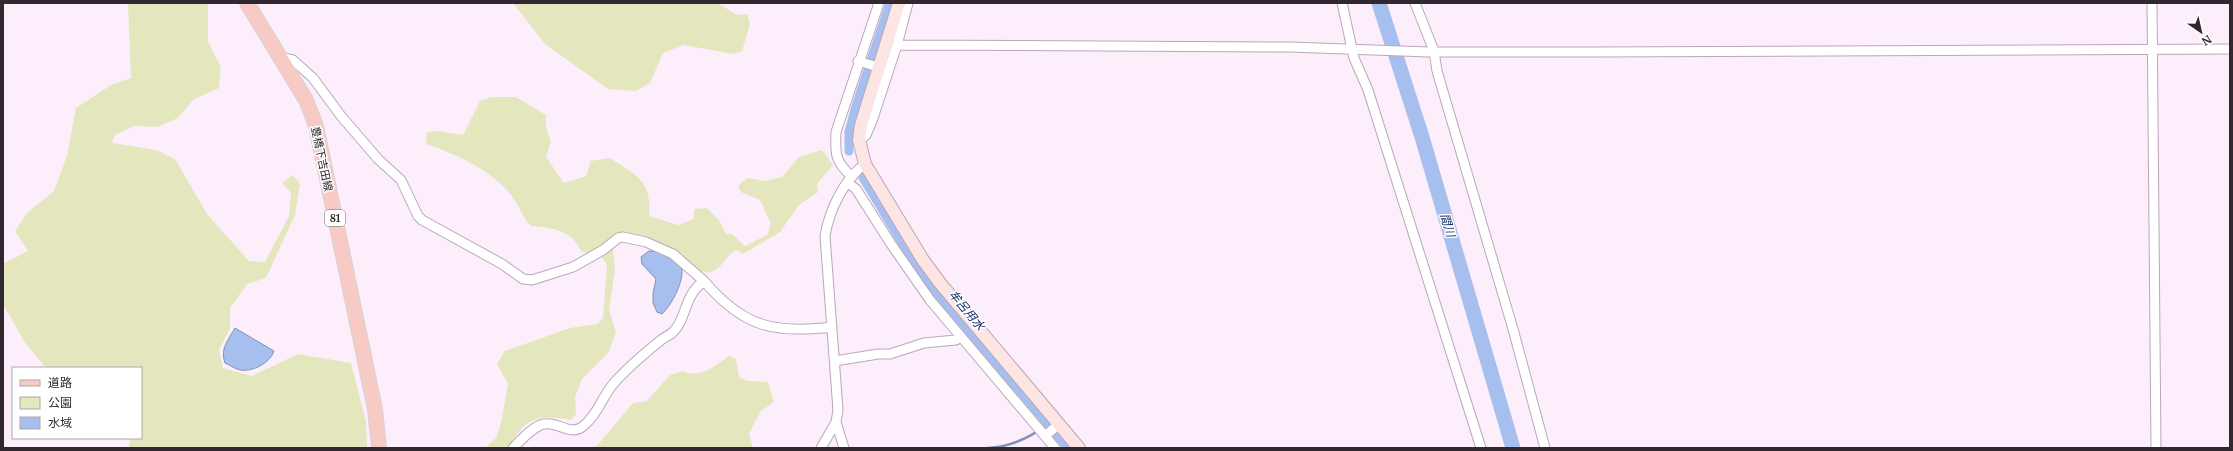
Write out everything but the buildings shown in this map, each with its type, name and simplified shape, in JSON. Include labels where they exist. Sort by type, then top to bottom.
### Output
[{"type":"main road","name":"豊橋下吉田線","points":[[247,3],[279,58],[306,100],[316,126],[375,409],[379,448]]},
{"type":"street","points":[[879,3],[839,120],[836,138],[837,159],[912,277],[960,337],[1043,432],[1055,448]]},
{"type":"street","points":[[899,3],[876,66],[860,125],[859,140],[865,164],[940,283],[1058,425],[1079,448]]},
{"type":"street","points":[[859,140],[866,135],[872,121],[897,45],[908,3]]},
{"type":"street","points":[[1342,3],[1354,49],[1481,448]]},
{"type":"street","points":[[1415,3],[1437,71],[1513,329],[1545,448]]},
{"type":"street","points":[[2152,3],[2156,448]]},
{"type":"street","points":[[897,45],[1354,49],[1431,52],[2230,49]]},
{"type":"street","points":[[279,58],[293,60],[313,78],[341,116],[373,154],[401,180],[418,216],[422,220],[502,264],[522,279],[539,278],[573,267],[603,250],[618,238],[623,237],[646,242],[673,254],[704,281],[722,300],[754,323],[792,331],[832,327]]},
{"type":"street","points":[[860,61],[876,66]]},
{"type":"street","points":[[821,448],[836,422],[838,410],[836,361],[825,236],[832,210],[850,180],[865,164]]},
{"type":"street","points":[[513,448],[544,424],[553,424],[571,430],[577,430],[582,427],[602,404],[614,383],[662,339],[673,332],[691,295],[697,286],[704,281]]},
{"type":"street","points":[[836,361],[878,354],[890,354],[924,343],[956,340],[960,337]]},
{"type":"street","points":[[836,422],[844,448]]},
{"type":"street","points":[[1043,432],[1058,425]]},
{"type":"green space","points":[[128,3],[208,3],[208,42],[221,67],[219,88],[194,99],[178,118],[157,127],[134,126],[115,135],[112,143],[156,150],[175,159],[207,214],[249,261],[265,262],[289,216],[291,193],[282,183],[293,175],[300,184],[295,215],[266,278],[247,284],[230,308],[230,329],[219,349],[223,368],[252,376],[298,354],[351,363],[366,422],[367,448],[120,448],[129,447],[130,439],[142,439],[142,367],[45,367],[24,341],[3,304],[3,264],[28,251],[15,231],[27,213],[54,191],[67,156],[76,108],[111,85],[131,78]]},
{"type":"green space","points":[[513,3],[718,3],[737,15],[747,14],[750,24],[742,51],[733,54],[684,45],[663,53],[650,83],[636,91],[608,89],[545,44]]},
{"type":"green space","points":[[491,97],[516,97],[546,115],[546,128],[551,141],[546,157],[564,183],[586,176],[591,161],[610,158],[641,180],[648,194],[649,216],[678,225],[694,219],[694,209],[707,208],[719,220],[726,234],[732,234],[745,246],[767,235],[771,224],[760,200],[741,192],[738,186],[747,178],[765,181],[782,177],[799,157],[822,150],[833,165],[817,184],[818,192],[799,205],[780,232],[743,254],[736,250],[732,252],[715,271],[703,272],[675,252],[623,235],[613,247],[615,271],[609,309],[616,333],[608,353],[582,379],[575,397],[576,414],[571,420],[549,417],[533,420],[521,430],[509,448],[485,448],[496,438],[501,423],[508,384],[497,364],[505,351],[570,328],[597,324],[603,318],[607,265],[600,254],[585,253],[568,235],[550,228],[531,226],[506,189],[496,180],[461,158],[426,144],[427,132],[436,131],[463,135],[480,101]]},
{"type":"green space","points":[[729,356],[736,359],[739,377],[748,381],[768,382],[774,402],[761,411],[749,434],[753,448],[595,448],[633,403],[647,401],[670,375],[683,371],[689,373],[701,372],[713,367]]},
{"type":"water","points":[[649,251],[672,256],[681,266],[682,271],[680,285],[673,299],[662,314],[657,312],[653,303],[653,293],[656,279],[642,264],[641,257]]},
{"type":"water","points":[[235,328],[274,351],[265,363],[250,370],[245,370],[238,369],[225,363],[223,353],[224,349]]},
{"type":"waterway","name":"牟呂用水","points":[[849,151],[849,132],[856,106],[890,3]]},
{"type":"waterway","name":"間川","points":[[1379,3],[1422,137],[1513,448]]},
{"type":"waterway","name":"牟呂用水","points":[[862,176],[904,246],[930,285],[1068,448]]},
{"type":"waterway","points":[[988,448],[1004,446],[1020,440],[1035,433],[1048,424]]}]
